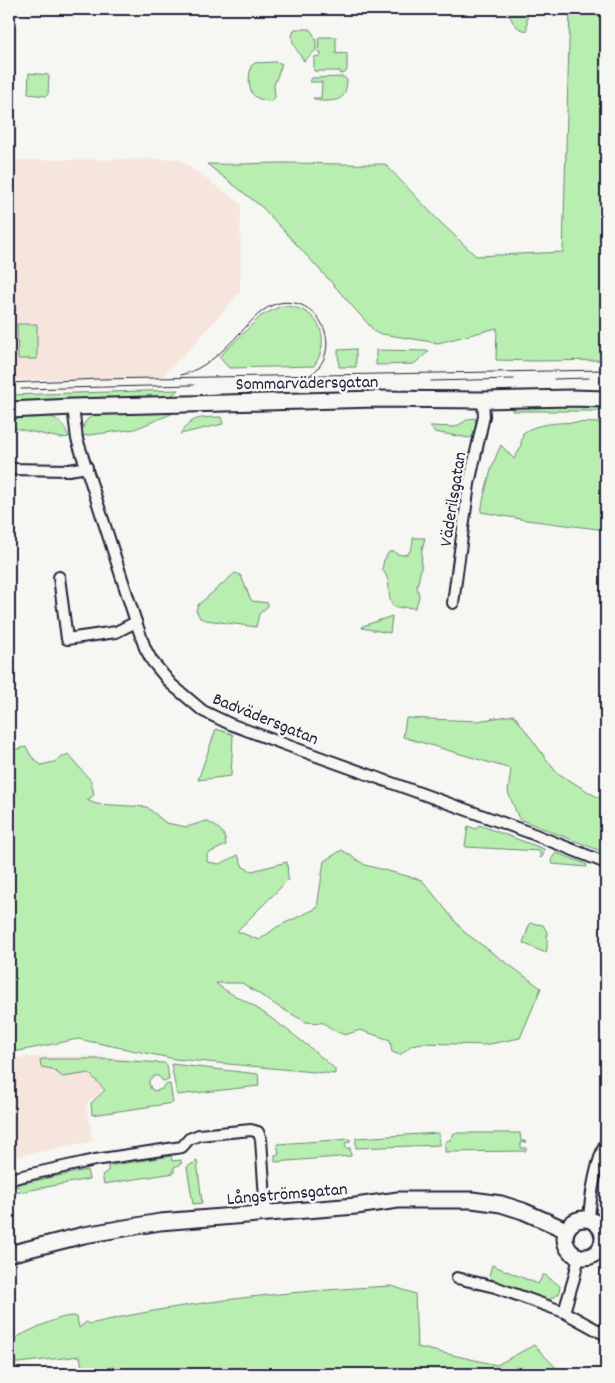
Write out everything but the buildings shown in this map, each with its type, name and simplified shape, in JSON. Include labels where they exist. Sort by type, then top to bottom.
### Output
[{"type":"street","name":"Sommarvädersgatan","points":[[9,410],[376,399],[606,399]]},
{"type":"street","name":"Väderilsgatan","points":[[453,603],[470,484],[484,416],[484,400]]},
{"type":"street","name":"Badvädersgatan","points":[[73,407],[77,439],[145,648],[152,661],[171,684],[203,711],[230,724],[528,832],[606,863]]},
{"type":"street","points":[[9,469],[69,470],[87,467]]},
{"type":"street","points":[[59,577],[67,639],[116,632],[136,622]]},
{"type":"street","points":[[9,1179],[95,1160],[182,1147],[190,1139],[199,1135],[250,1130],[258,1132],[261,1139],[266,1214]]},
{"type":"street","points":[[589,1219],[594,1182],[600,1156],[606,1142]]},
{"type":"street","name":"Långströmsgatan","points":[[9,1254],[107,1230],[160,1222],[356,1206],[398,1200],[472,1200],[501,1204],[566,1230]]},
{"type":"street","points":[[578,1219],[589,1219],[595,1221],[602,1230],[604,1248],[589,1257],[579,1256],[574,1254],[567,1246],[566,1230],[578,1219]]},
{"type":"street","points":[[564,1312],[579,1256]]},
{"type":"street","points":[[457,1278],[495,1287],[564,1312],[606,1335]]},
{"type":"shaded area","points":[[179,159],[241,204],[240,292],[198,340],[161,378],[9,380],[9,160]]},
{"type":"shaded area","points":[[66,1056],[126,1059],[131,1067],[86,1104],[93,1141],[9,1158],[9,1059]]},
{"type":"green space","points":[[505,9],[525,9],[527,31],[518,28]]},
{"type":"green space","points":[[570,9],[606,9],[606,360],[496,360],[497,328],[438,343],[376,333],[263,208],[207,164],[385,164],[438,220],[476,256],[563,252]]},
{"type":"green space","points":[[295,29],[310,29],[316,39],[316,50],[304,61],[293,41],[292,37]]},
{"type":"green space","points":[[319,37],[336,37],[336,54],[347,53],[347,70],[345,73],[340,74],[340,71],[314,71],[314,57],[321,56],[321,52],[318,52]]},
{"type":"green space","points":[[275,62],[282,64],[274,85],[275,97],[272,101],[258,98],[251,91],[249,80],[251,66],[255,63]]},
{"type":"green space","points":[[29,73],[48,75],[48,94],[46,96],[28,94]]},
{"type":"green space","points":[[344,77],[347,80],[346,90],[342,97],[331,101],[313,98],[321,98],[322,82],[310,82],[312,78]]},
{"type":"green space","points":[[281,306],[293,307],[304,311],[318,324],[322,334],[322,344],[320,355],[314,366],[229,368],[219,357],[261,316]]},
{"type":"green space","points":[[17,324],[37,324],[37,359],[18,359]]},
{"type":"green space","points":[[356,349],[356,367],[339,367],[338,350]]},
{"type":"green space","points":[[376,350],[429,351],[414,364],[376,365]]},
{"type":"green space","points":[[178,390],[170,397],[9,403],[9,395]]},
{"type":"green space","points":[[512,406],[606,407],[606,411],[512,411]]},
{"type":"green space","points":[[176,412],[135,429],[82,436],[86,421],[99,413]]},
{"type":"green space","points":[[47,415],[61,423],[69,437],[60,438],[9,427],[9,417]]},
{"type":"green space","points":[[221,417],[223,424],[180,434],[193,421],[203,418]]},
{"type":"green space","points":[[475,418],[477,434],[469,438],[434,432],[430,426],[455,427],[469,419]]},
{"type":"green space","points":[[563,423],[606,423],[606,530],[526,520],[481,512],[494,461],[501,445],[514,459],[520,449],[523,433],[531,429]]},
{"type":"green space","points":[[413,538],[425,538],[417,587],[418,601],[415,608],[393,606],[388,579],[382,569],[384,560],[389,552],[393,551],[402,555],[408,553]]},
{"type":"green space","points":[[235,573],[241,576],[252,601],[268,603],[268,606],[259,614],[256,627],[206,620],[200,618],[196,610],[198,605]]},
{"type":"green space","points":[[392,616],[390,633],[362,628],[363,626]]},
{"type":"green space","points":[[514,715],[556,772],[597,797],[606,799],[606,853],[519,819],[508,792],[511,769],[403,737],[406,718],[477,721]]},
{"type":"green space","points":[[216,729],[233,736],[231,776],[198,780]]},
{"type":"green space","points":[[26,747],[32,757],[41,765],[54,762],[68,754],[91,781],[94,795],[87,800],[96,804],[147,807],[166,823],[187,827],[206,821],[214,825],[222,833],[226,845],[207,854],[207,862],[220,864],[238,855],[243,867],[252,871],[287,862],[288,880],[237,931],[259,940],[277,927],[317,908],[324,861],[342,850],[365,865],[422,880],[464,932],[541,988],[520,1038],[485,1045],[422,1043],[412,1045],[400,1055],[392,1052],[390,1040],[360,1030],[345,1035],[333,1030],[324,1023],[306,1022],[242,983],[216,983],[252,1005],[295,1036],[335,1069],[335,1074],[175,1059],[78,1039],[9,1053],[9,748],[12,750]]},
{"type":"green space","points":[[479,825],[544,849],[543,856],[540,858],[540,851],[466,847],[468,826],[476,829]]},
{"type":"green space","points":[[557,853],[586,864],[587,867],[552,864],[551,860]]},
{"type":"green space","points":[[530,923],[543,925],[547,932],[546,952],[523,943]]},
{"type":"green space","points":[[100,1059],[164,1063],[167,1065],[169,1080],[163,1081],[158,1076],[154,1076],[149,1080],[149,1083],[151,1089],[156,1091],[162,1089],[164,1085],[170,1084],[173,1103],[92,1115],[91,1103],[105,1090],[89,1073],[63,1077],[52,1069],[41,1067],[40,1060]]},
{"type":"green space","points":[[171,1064],[258,1074],[259,1086],[177,1095]]},
{"type":"green space","points":[[439,1133],[439,1145],[356,1148],[356,1138]]},
{"type":"green space","points":[[454,1133],[520,1133],[521,1141],[526,1142],[521,1143],[521,1148],[526,1148],[526,1151],[445,1152],[445,1142],[451,1139]]},
{"type":"green space","points":[[350,1139],[350,1142],[345,1143],[346,1148],[350,1148],[351,1156],[275,1162],[275,1155],[279,1154],[277,1144]]},
{"type":"green space","points":[[171,1156],[172,1161],[181,1160],[181,1164],[174,1167],[174,1173],[104,1184],[102,1175],[108,1171],[108,1166]]},
{"type":"green space","points":[[197,1161],[202,1203],[193,1204],[187,1167]]},
{"type":"green space","points":[[87,1170],[89,1179],[15,1193],[19,1191],[18,1186],[14,1185]]},
{"type":"green space","points":[[492,1265],[538,1284],[543,1275],[545,1275],[560,1286],[559,1294],[548,1300],[493,1281],[489,1275]]},
{"type":"green space","points":[[392,1286],[415,1294],[417,1347],[497,1365],[534,1345],[562,1374],[83,1374],[80,1356],[9,1364],[9,1341],[43,1324],[63,1317],[77,1317],[79,1328],[86,1322],[90,1324],[202,1303],[278,1294]]},
{"type":"tram line","points":[[181,375],[206,364],[227,346],[257,315],[267,308],[279,303],[294,303],[307,308],[317,317],[324,329],[327,342],[325,355],[319,367],[307,377]]},
{"type":"tram line","points":[[9,383],[99,379],[606,370]]},
{"type":"tram line","points":[[554,379],[589,378]]},
{"type":"tram line","points":[[431,381],[514,379]]},
{"type":"tram line","points":[[21,389],[194,385]]}]
